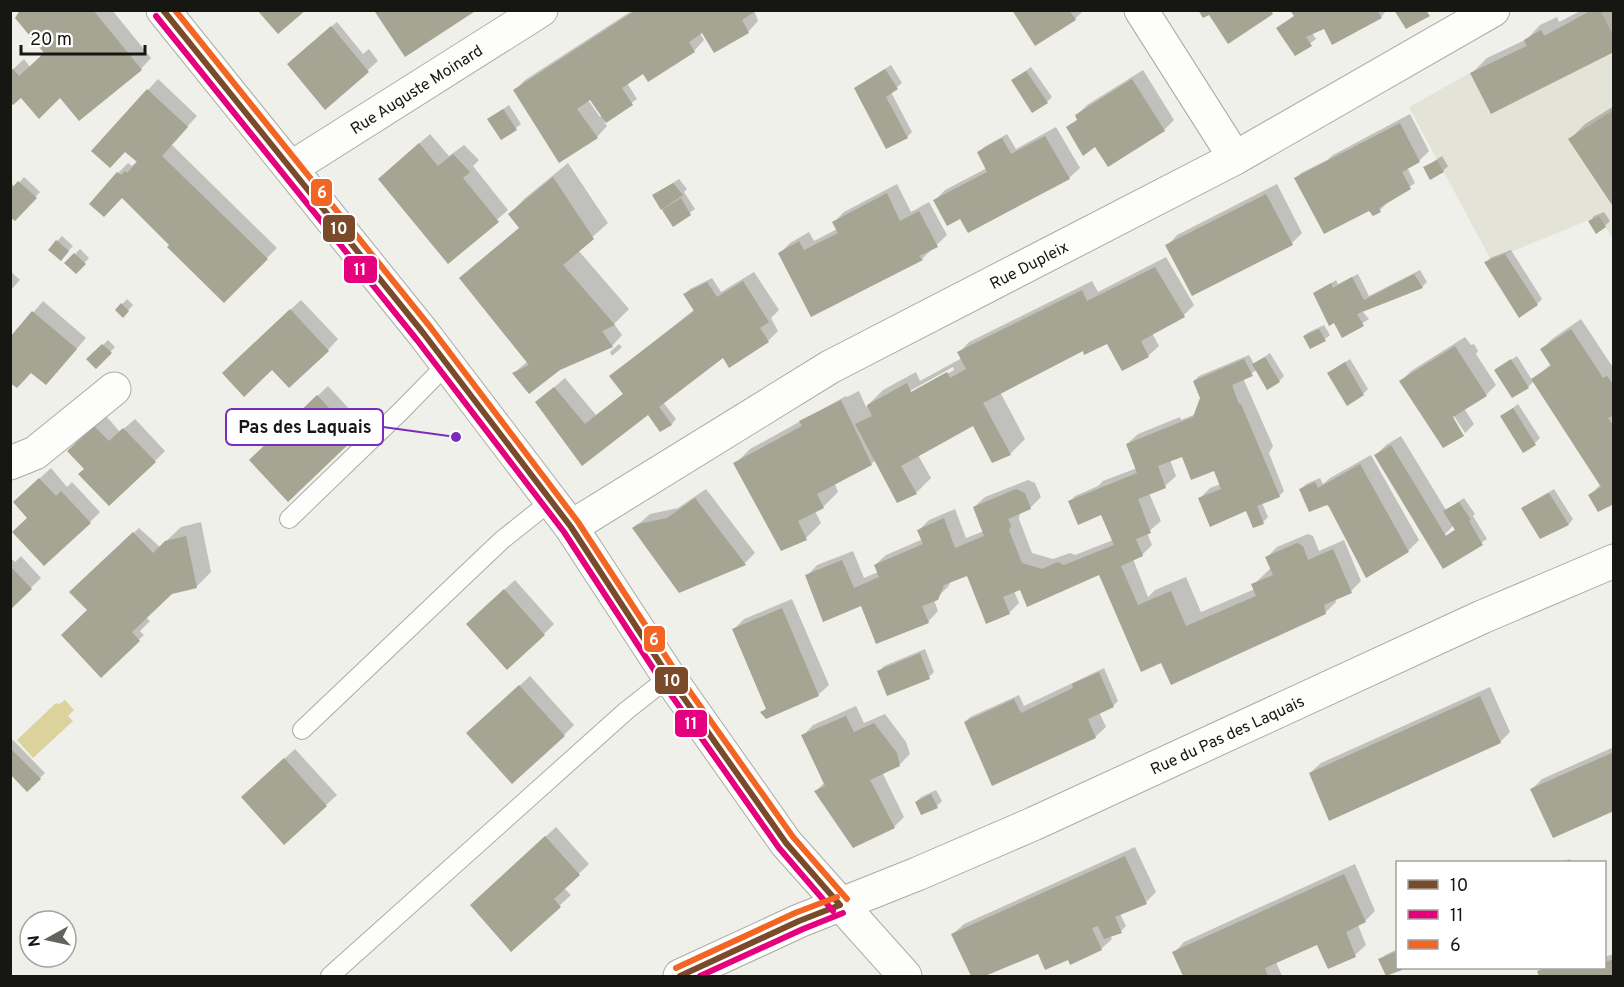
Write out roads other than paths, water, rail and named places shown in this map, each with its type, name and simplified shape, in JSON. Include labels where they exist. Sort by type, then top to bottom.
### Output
[{"type":"street","points":[[163,10],[447,364],[551,501],[669,677],[786,843],[905,976]]},
{"type":"street","name":"Rue Auguste Moinard","points":[[291,168],[541,10]]},
{"type":"street","points":[[1141,10],[1235,158]]},
{"type":"street","name":"Rue Dupleix","points":[[570,527],[830,367],[1235,158],[1493,10]]},
{"type":"street","points":[[10,463],[34,453],[114,389]]},
{"type":"street","name":"Rue du Pas des Laquais","points":[[680,976],[799,921],[1033,824],[1482,617],[1614,561]]},
{"type":"lane","points":[[289,519],[447,364]]},
{"type":"lane","points":[[302,730],[502,540],[551,501]]},
{"type":"lane","points":[[330,976],[618,719],[669,677]]},
{"type":"place","name":"Pas des Laquais","points":[[456,437]]}]
